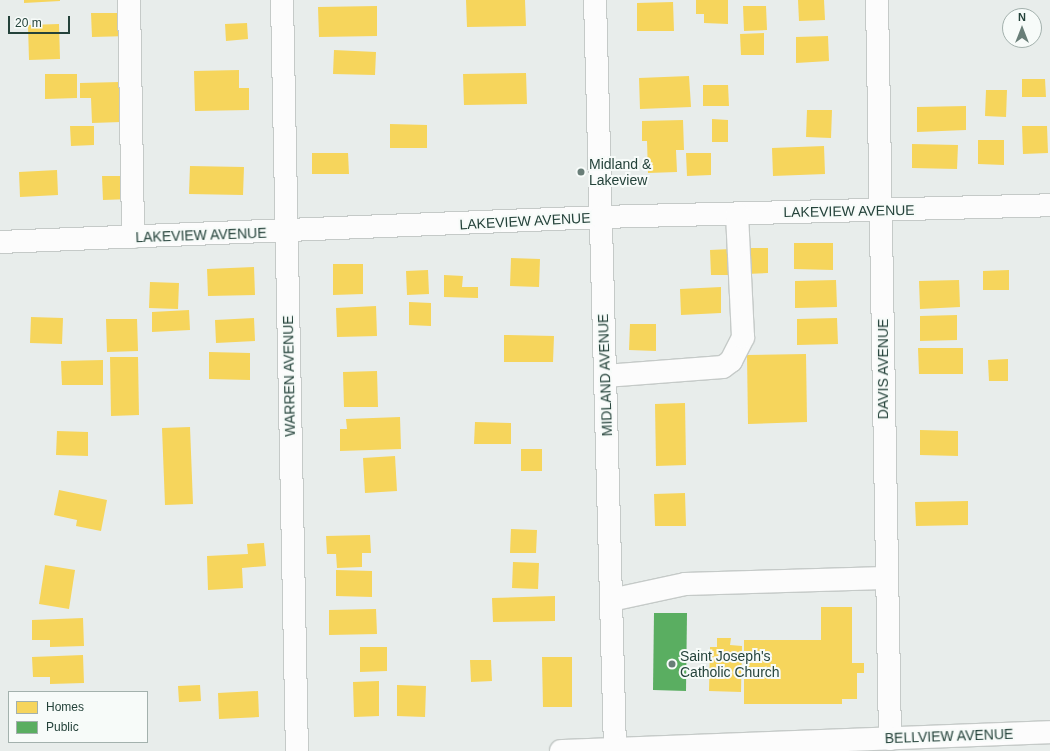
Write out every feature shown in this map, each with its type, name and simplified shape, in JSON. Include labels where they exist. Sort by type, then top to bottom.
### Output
[{"type":"street","points":[[129,0],[133,237]]},
{"type":"street","name":"WARREN AVENUE","points":[[282,0],[297,751]]},
{"type":"street","name":"MIDLAND AVENUE","points":[[596,0],[615,750]]},
{"type":"street","name":"DAVIS AVENUE","points":[[877,0],[882,211],[885,578],[890,739]]},
{"type":"street","name":"LAKEVIEW AVENUE","points":[[0,242],[286,232],[601,217],[882,211],[1050,205]]},
{"type":"street","points":[[606,376],[723,367],[731,360],[743,337],[737,214]]},
{"type":"street","points":[[612,600],[685,584],[885,578]]},
{"type":"street","name":"BELLVIEW AVENUE","points":[[561,751],[1050,732]]},
{"type":"building: Homes","points":[[24,0],[60,0],[60,1],[24,3]]},
{"type":"building: Homes","points":[[466,0],[525,0],[526,26],[467,27]]},
{"type":"building: Homes","points":[[696,0],[728,0],[728,24],[704,23],[704,14],[696,14]]},
{"type":"building: Homes","points":[[798,0],[824,0],[825,20],[799,21]]},
{"type":"building: Homes","points":[[673,2],[674,31],[637,31],[637,3]]},
{"type":"building: Homes","points":[[377,6],[377,36],[319,37],[318,7]]},
{"type":"building: Homes","points":[[743,6],[766,6],[767,30],[744,31]]},
{"type":"building: Homes","points":[[91,13],[128,13],[129,36],[92,37]]},
{"type":"building: Homes","points":[[247,23],[248,39],[226,41],[225,24]]},
{"type":"building: Homes","points":[[59,24],[60,59],[29,60],[28,25]]},
{"type":"building: Homes","points":[[764,33],[764,55],[741,55],[740,34]]},
{"type":"building: Homes","points":[[828,36],[829,61],[796,63],[796,37]]},
{"type":"building: Homes","points":[[334,50],[376,52],[375,75],[333,74]]},
{"type":"building: Homes","points":[[239,70],[239,88],[249,88],[249,110],[195,111],[194,71]]},
{"type":"building: Homes","points":[[526,73],[527,104],[464,105],[463,74]]},
{"type":"building: Homes","points":[[45,74],[77,74],[77,98],[45,99]]},
{"type":"building: Homes","points":[[689,76],[691,107],[640,109],[639,78]]},
{"type":"building: Homes","points":[[1022,79],[1045,79],[1046,97],[1022,97]]},
{"type":"building: Homes","points":[[120,82],[121,122],[92,123],[91,98],[80,98],[80,83]]},
{"type":"building: Homes","points":[[703,85],[728,85],[729,106],[703,106]]},
{"type":"building: Homes","points":[[986,90],[1007,90],[1006,117],[985,116]]},
{"type":"building: Homes","points":[[966,106],[966,130],[917,132],[917,107]]},
{"type":"building: Homes","points":[[807,110],[832,110],[831,138],[806,137]]},
{"type":"building: Homes","points":[[712,119],[728,120],[728,142],[712,142]]},
{"type":"building: Homes","points":[[683,120],[684,150],[676,150],[677,172],[648,173],[647,141],[642,141],[642,121]]},
{"type":"building: Homes","points":[[390,124],[427,125],[427,148],[390,148]]},
{"type":"building: Homes","points":[[70,126],[94,126],[94,145],[71,146]]},
{"type":"building: Homes","points":[[1022,126],[1047,126],[1048,153],[1023,154]]},
{"type":"building: Homes","points":[[978,140],[1004,140],[1004,165],[978,164]]},
{"type":"building: Homes","points":[[912,144],[958,145],[957,169],[912,168]]},
{"type":"building: Homes","points":[[824,146],[825,174],[773,176],[772,148]]},
{"type":"building: Homes","points":[[312,153],[348,153],[349,174],[312,174]]},
{"type":"building: Homes","points":[[686,153],[711,153],[711,175],[687,176]]},
{"type":"building: Homes","points":[[190,166],[244,167],[243,195],[189,194]]},
{"type":"building: Homes","points":[[57,170],[58,195],[20,197],[19,172]]},
{"type":"building: Homes","points":[[102,176],[130,176],[131,199],[103,200]]},
{"type":"building: Homes","points":[[794,243],[833,243],[833,270],[794,269]]},
{"type":"building: Homes","points":[[745,248],[768,248],[768,273],[746,274]]},
{"type":"building: Homes","points":[[731,249],[731,275],[711,275],[710,250]]},
{"type":"building: Homes","points":[[511,258],[540,259],[539,287],[510,286]]},
{"type":"building: Homes","points":[[333,264],[363,264],[363,294],[333,295]]},
{"type":"building: Homes","points":[[254,267],[255,295],[208,296],[207,269]]},
{"type":"building: Homes","points":[[428,270],[429,294],[407,295],[406,271]]},
{"type":"building: Homes","points":[[1009,270],[1009,290],[983,290],[983,271]]},
{"type":"building: Homes","points":[[444,275],[463,276],[462,287],[478,287],[478,298],[444,297]]},
{"type":"building: Homes","points":[[836,280],[837,307],[795,308],[795,281]]},
{"type":"building: Homes","points":[[959,280],[960,307],[920,309],[919,281]]},
{"type":"building: Homes","points":[[150,282],[179,283],[178,309],[149,308]]},
{"type":"building: Homes","points":[[721,287],[721,313],[681,315],[680,289]]},
{"type":"building: Homes","points":[[409,302],[431,303],[431,326],[409,325]]},
{"type":"building: Homes","points":[[376,306],[377,336],[337,337],[336,308]]},
{"type":"building: Homes","points":[[189,310],[190,330],[152,332],[152,312]]},
{"type":"building: Homes","points":[[957,315],[957,340],[920,341],[920,316]]},
{"type":"building: Homes","points":[[31,317],[63,318],[62,344],[30,343]]},
{"type":"building: Homes","points":[[254,318],[255,341],[216,343],[215,320]]},
{"type":"building: Homes","points":[[837,318],[838,344],[797,345],[797,319]]},
{"type":"building: Homes","points":[[106,319],[137,319],[138,351],[107,352]]},
{"type":"building: Homes","points":[[630,324],[656,324],[656,351],[629,350]]},
{"type":"building: Homes","points":[[504,335],[554,336],[553,362],[504,362]]},
{"type":"building: Homes","points":[[918,348],[963,348],[963,374],[919,374]]},
{"type":"building: Homes","points":[[209,352],[250,353],[250,380],[209,379]]},
{"type":"building: Homes","points":[[806,354],[807,422],[748,424],[747,355]]},
{"type":"building: Homes","points":[[110,357],[138,357],[139,415],[111,416]]},
{"type":"building: Homes","points":[[1008,359],[1008,381],[989,381],[988,360]]},
{"type":"building: Homes","points":[[103,360],[103,385],[62,385],[61,361]]},
{"type":"building: Homes","points":[[377,371],[378,407],[344,407],[343,372]]},
{"type":"building: Homes","points":[[685,403],[686,465],[656,466],[655,404]]},
{"type":"building: Homes","points":[[400,417],[401,449],[340,451],[340,429],[347,429],[346,419]]},
{"type":"building: Homes","points":[[475,422],[511,423],[511,444],[474,444]]},
{"type":"building: Homes","points":[[190,427],[193,504],[165,505],[162,428]]},
{"type":"building: Homes","points":[[920,430],[958,431],[958,456],[920,455]]},
{"type":"building: Homes","points":[[57,431],[88,432],[88,456],[56,455]]},
{"type":"building: Homes","points":[[521,449],[542,449],[542,471],[521,471]]},
{"type":"building: Homes","points":[[395,456],[397,491],[365,493],[363,458]]},
{"type":"building: Homes","points":[[59,490],[107,500],[101,531],[76,526],[77,520],[54,515]]},
{"type":"building: Homes","points":[[685,493],[686,526],[655,526],[654,494]]},
{"type":"building: Homes","points":[[968,501],[968,525],[916,526],[915,502]]},
{"type":"building: Homes","points":[[511,529],[537,530],[536,553],[510,553]]},
{"type":"building: Homes","points":[[370,535],[371,553],[362,553],[362,567],[337,568],[336,554],[327,554],[326,536]]},
{"type":"building: Homes","points":[[264,543],[266,566],[242,568],[243,588],[208,590],[207,556],[248,554],[247,544]]},
{"type":"building: Homes","points":[[513,562],[539,563],[538,589],[512,588]]},
{"type":"building: Homes","points":[[45,565],[75,570],[69,609],[39,604]]},
{"type":"building: Homes","points":[[336,570],[372,571],[372,597],[336,596]]},
{"type":"building: Homes","points":[[555,596],[555,621],[493,622],[492,598]]},
{"type":"building: Homes","points":[[821,607],[852,607],[852,663],[864,663],[864,673],[857,673],[857,699],[842,699],[842,704],[744,704],[744,640],[821,640]]},
{"type":"building: Homes","points":[[376,609],[377,634],[329,635],[329,610]]},
{"type":"building: Homes","points":[[83,618],[84,646],[50,647],[50,640],[32,640],[32,620]]},
{"type":"building: Homes","points":[[717,638],[731,638],[730,645],[742,646],[741,692],[709,691],[710,647],[717,647]]},
{"type":"building: Homes","points":[[360,647],[387,647],[387,671],[360,672]]},
{"type":"building: Homes","points":[[83,655],[84,683],[50,684],[50,677],[33,677],[32,657]]},
{"type":"building: Homes","points":[[542,657],[572,657],[572,707],[543,707]]},
{"type":"building: Homes","points":[[470,660],[491,660],[492,681],[471,682]]},
{"type":"building: Homes","points":[[379,681],[379,716],[354,717],[353,682]]},
{"type":"building: Homes","points":[[200,685],[201,701],[179,702],[178,686]]},
{"type":"building: Homes","points":[[397,685],[426,686],[425,717],[397,716]]},
{"type":"building: Homes","points":[[258,691],[259,717],[219,719],[218,693]]},
{"type":"building: Public","points":[[654,613],[687,613],[686,691],[653,690]]},
{"type":"place","name":"Midland & Lakeview","points":[[581,172]]},
{"type":"place","name":"Saint Joseph's Catholic Church","points":[[672,664]]}]
